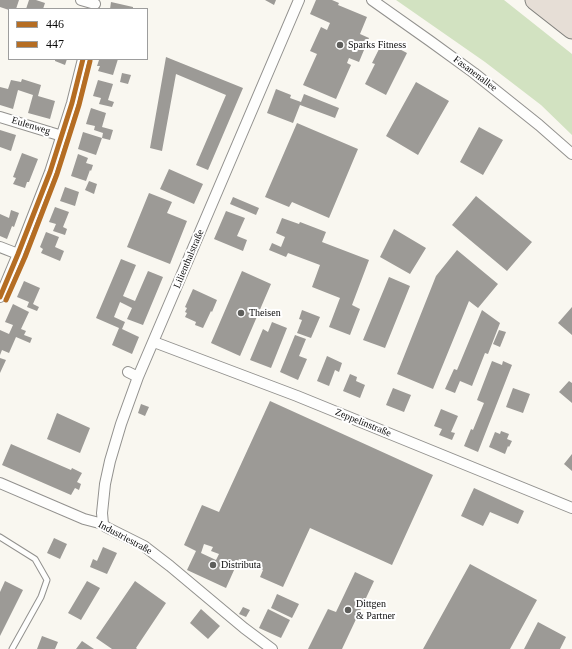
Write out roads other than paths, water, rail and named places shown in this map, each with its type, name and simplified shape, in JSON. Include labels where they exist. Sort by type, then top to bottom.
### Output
[{"type":"highway","points":[[535,0],[572,29]]},
{"type":"highway","points":[[559,0],[572,10]]},
{"type":"street","points":[[81,0],[95,4]]},
{"type":"street","name":"Lilienthalstraße","points":[[103,524],[102,513],[105,484],[120,424],[138,377],[299,0]]},
{"type":"street","name":"Fasanenallee","points":[[372,0],[474,73],[539,125],[572,154]]},
{"type":"street","points":[[0,297],[50,172],[72,103],[83,60]]},
{"type":"street","name":"Eulenweg","points":[[0,117],[62,136]]},
{"type":"street","points":[[0,248],[18,254]]},
{"type":"street","name":"Zeppelinstraße","points":[[154,342],[297,396],[572,508]]},
{"type":"street","points":[[128,372],[138,377]]},
{"type":"street","name":"Industriestraße","points":[[0,483],[84,519],[103,524],[106,527],[144,546],[272,649]]},
{"type":"lane","points":[[0,537],[35,559],[47,580],[41,597],[12,649]]},
{"type":"place","name":"Sparks Fitness","points":[[340,45]]},
{"type":"place","name":"Theisen","points":[[241,313]]},
{"type":"place","name":"Distributa","points":[[213,565]]},
{"type":"place","name":"Dittgen & Partner","points":[[348,610]]}]
